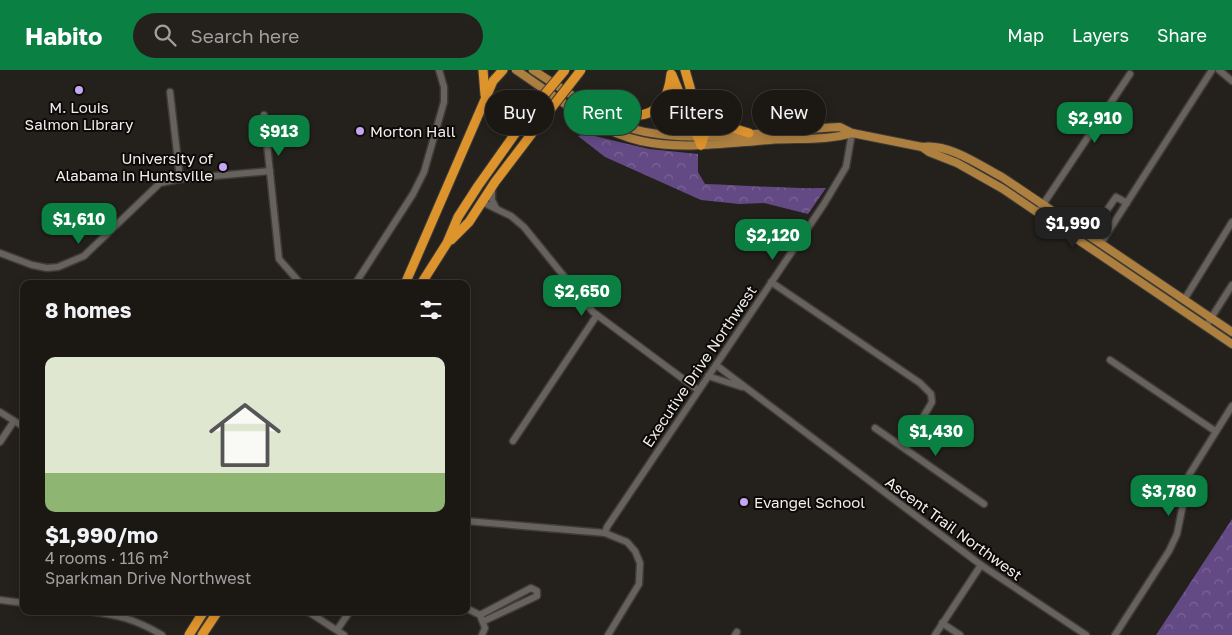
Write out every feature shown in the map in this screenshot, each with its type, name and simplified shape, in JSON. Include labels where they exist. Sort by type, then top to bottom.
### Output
[{"type":"highway","points":[[408,280],[485,100],[483,70]]},
{"type":"highway","points":[[489,90],[493,82],[503,70]]},
{"type":"highway","points":[[424,280],[447,243],[458,217],[509,140],[565,70]]},
{"type":"highway","points":[[447,243],[469,222],[493,185],[582,70]]},
{"type":"highway","points":[[685,70],[691,90]]},
{"type":"highway","points":[[671,72],[700,136],[701,145]]},
{"type":"highway","points":[[641,115],[654,110],[664,102],[670,89],[671,72]]},
{"type":"highway","points":[[742,131],[749,133]]},
{"type":"highway","points":[[482,202],[480,192],[505,153],[509,140]]},
{"type":"highway","points":[[189,635],[202,615]]},
{"type":"highway","points":[[202,635],[215,615]]},
{"type":"main road","points":[[516,70],[596,122],[617,133],[640,141],[701,145],[806,137],[839,137],[852,133]]},
{"type":"main road","points":[[533,70],[564,90]]},
{"type":"main road","points":[[641,131],[666,136],[700,136],[840,127],[852,133],[922,146],[934,145],[966,158],[1002,177],[1232,332]]},
{"type":"main road","points":[[922,146],[936,156],[980,174],[1232,344]]},
{"type":"street","points":[[358,280],[413,194],[424,172],[444,102],[444,87],[438,70]]},
{"type":"street","points":[[1101,243],[1213,70],[1229,79]]},
{"type":"street","points":[[1220,70],[1229,79]]},
{"type":"street","points":[[1038,212],[1130,74]]},
{"type":"street","points":[[170,92],[180,179]]},
{"type":"street","points":[[264,115],[279,259],[297,280]]},
{"type":"street","name":"Executive Drive Northwest","points":[[605,533],[607,527],[698,390],[824,204],[846,167],[852,133]]},
{"type":"street","points":[[0,253],[32,265],[47,268],[72,263],[95,246],[155,187],[180,179],[270,171]]},
{"type":"street","points":[[493,185],[492,200],[496,208]]},
{"type":"street","points":[[1089,236],[1116,197],[1127,203]]},
{"type":"street","points":[[482,202],[496,208],[524,227],[596,315],[698,390]]},
{"type":"street","points":[[1184,300],[1232,222]]},
{"type":"street","points":[[771,282],[920,383],[931,394],[932,402],[905,448]]},
{"type":"street","points":[[1206,326],[1232,285]]},
{"type":"street","points":[[512,441],[596,315]]},
{"type":"street","points":[[1110,360],[1215,431]]},
{"type":"street","name":"Ascent Trail Northwest","points":[[716,365],[981,564],[1086,635]]},
{"type":"street","points":[[708,376],[746,388]]},
{"type":"street","points":[[1115,635],[1169,551],[1176,534],[1189,475],[1232,406]]},
{"type":"street","points":[[0,412],[20,425]]},
{"type":"street","points":[[0,442],[14,421]]},
{"type":"street","points":[[875,428],[984,504]]},
{"type":"street","points":[[470,521],[605,533],[628,542],[635,551],[641,570],[637,590],[611,634]]},
{"type":"street","points":[[935,635],[981,564]]},
{"type":"street","points":[[480,615],[531,588],[537,591],[537,596],[484,622]]},
{"type":"street","points":[[0,600],[20,602]]},
{"type":"street","points":[[470,609],[480,615],[484,622],[485,628],[482,635]]},
{"type":"street","points":[[120,615],[137,621],[162,635]]},
{"type":"street","points":[[313,615],[344,635]]},
{"type":"street","points":[[337,630],[347,615]]},
{"type":"street","points":[[942,623],[960,635]]},
{"type":"green space","points":[[590,135],[649,149],[698,154],[698,172],[705,184],[826,188],[808,214],[764,203],[739,204],[701,200],[605,157],[578,136]]},
{"type":"green space","points":[[1232,519],[1232,635],[1156,635]]},
{"type":"place","name":"M. Louis Salmon Library","points":[[79,90]]},
{"type":"place","name":"Morton Hall","points":[[360,131]]},
{"type":"place","name":"University of Alabama in Huntsville","points":[[223,167]]},
{"type":"place","name":"Evangel School","points":[[744,502]]}]
